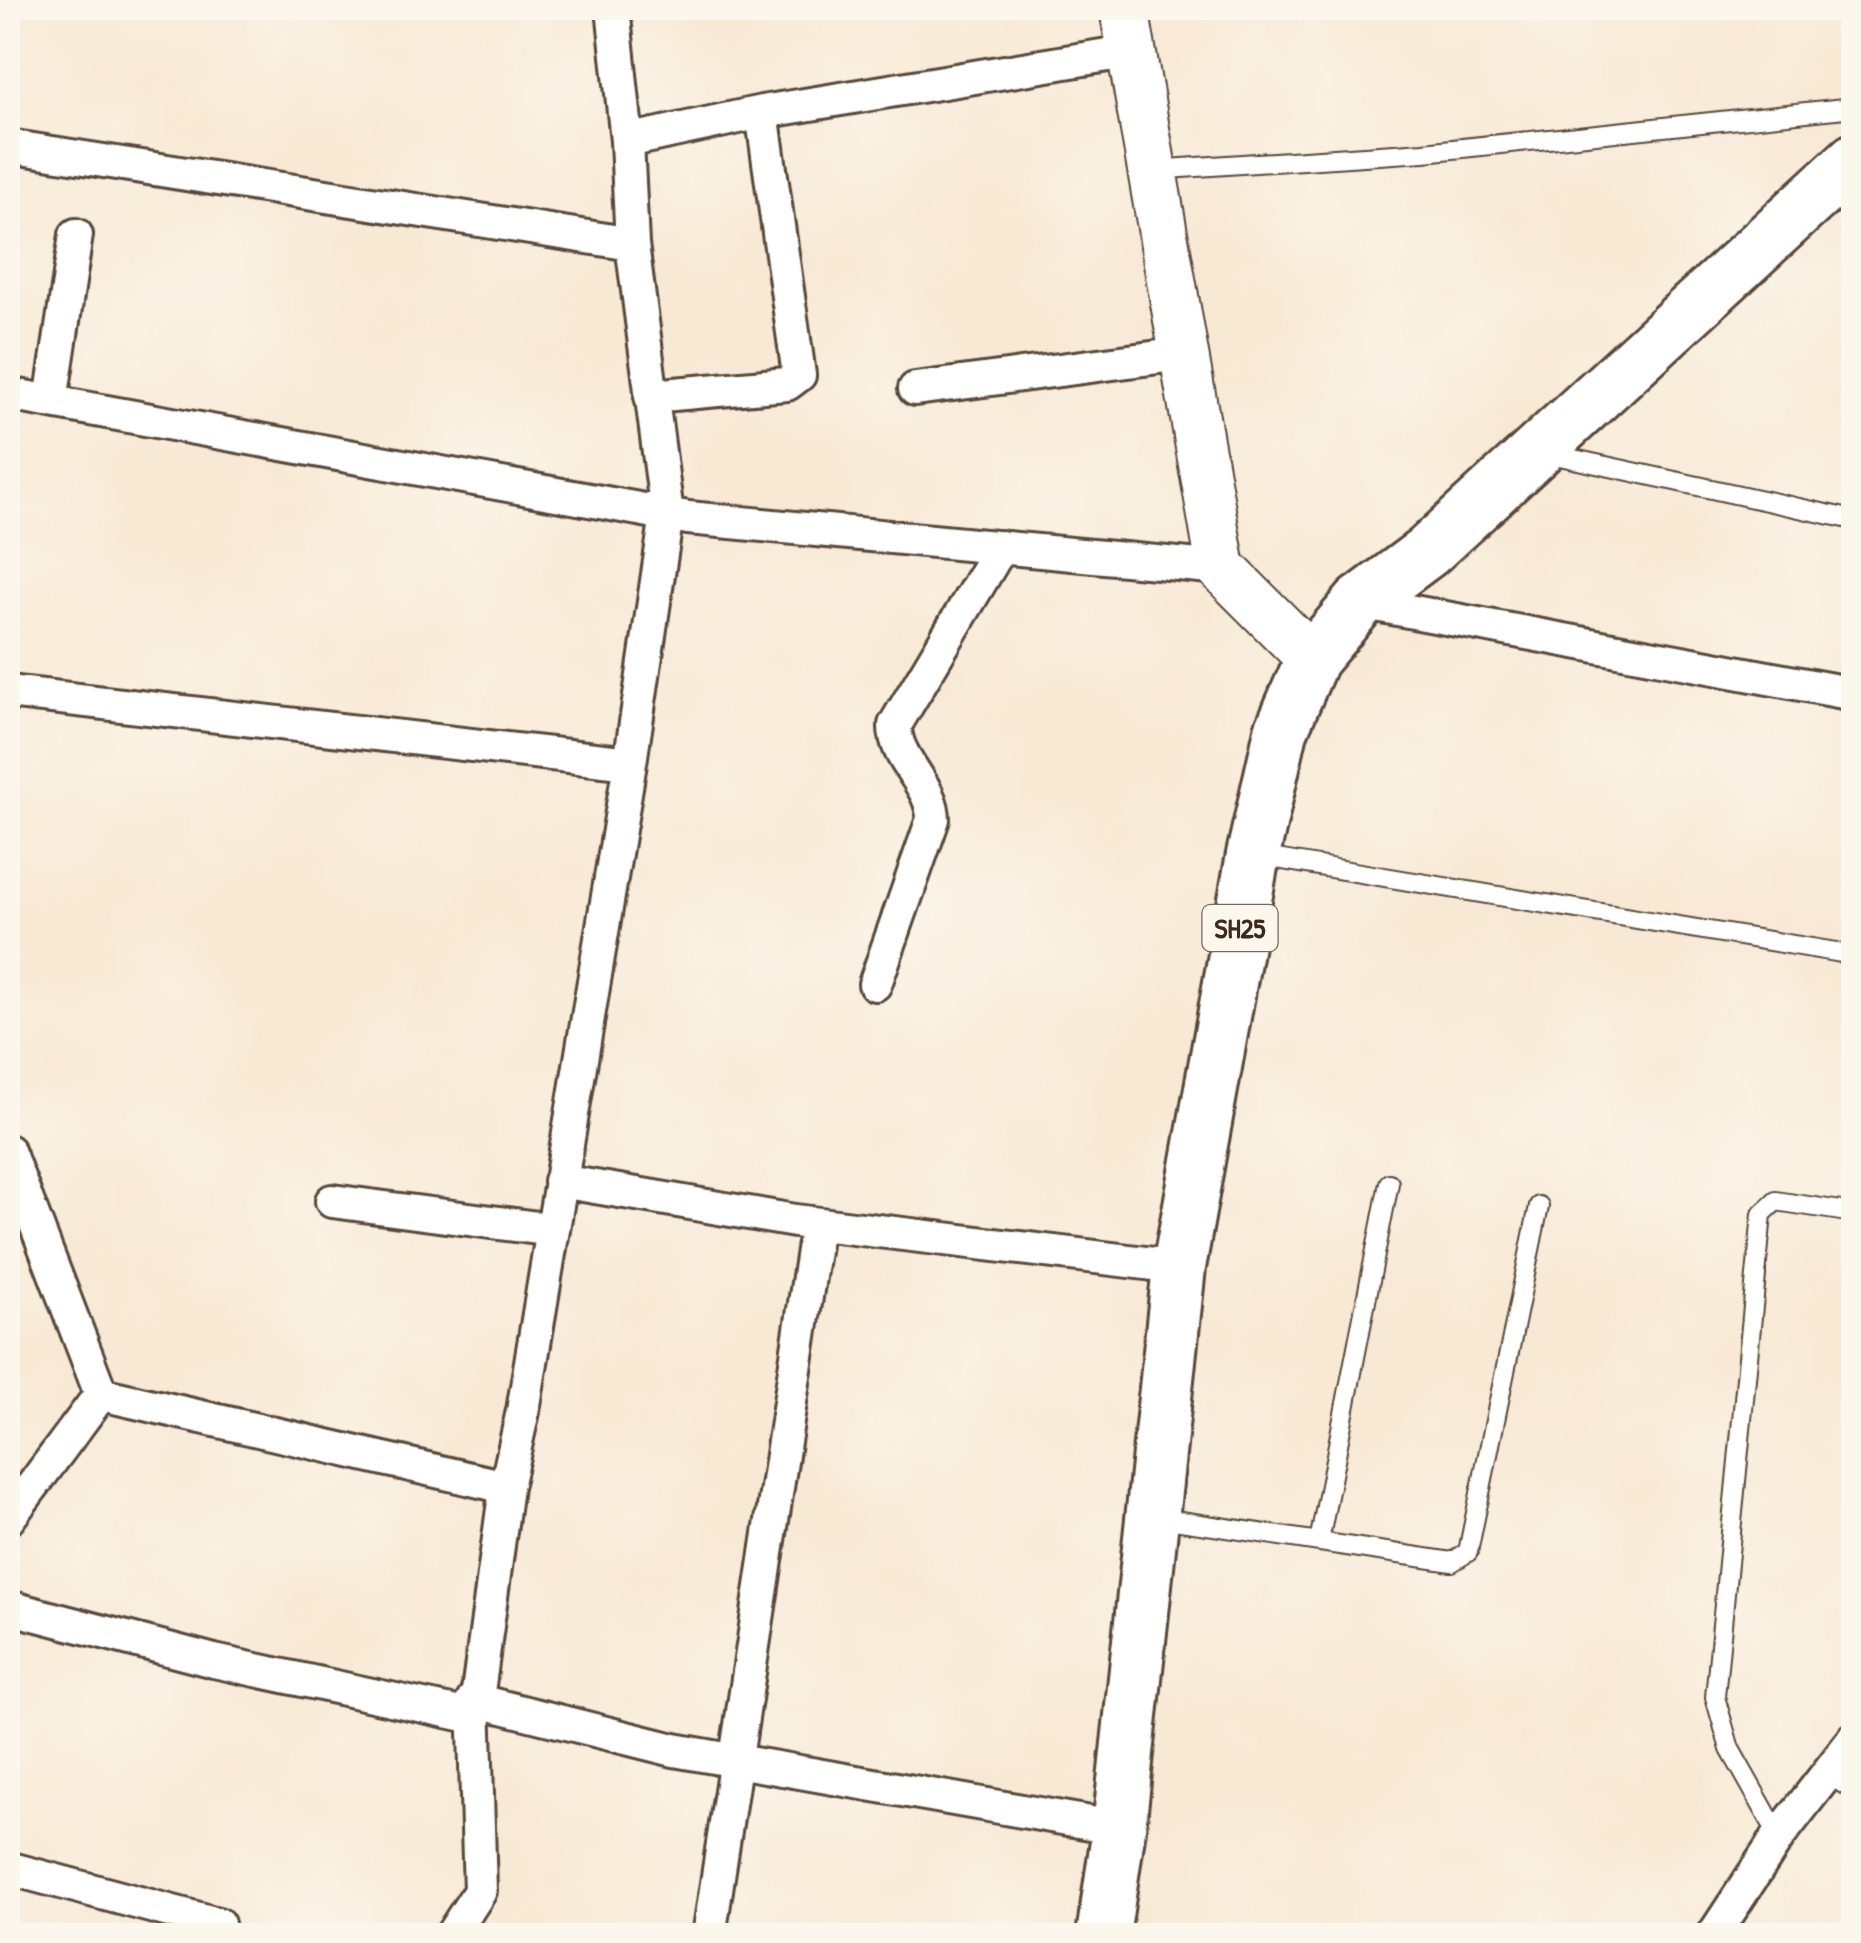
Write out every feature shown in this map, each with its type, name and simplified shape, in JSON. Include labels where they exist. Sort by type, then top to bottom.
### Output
[{"type":"main road","name":"SH25","points":[[1102,1936],[1119,1828],[1180,1267],[1253,854],[1281,731],[1312,659],[1360,602],[1427,552],[1854,160]]},
{"type":"street","points":[[451,1936],[480,1891],[474,1700],[668,514],[632,244],[627,141],[613,8]]},
{"type":"street","points":[[627,141],[1128,29],[1149,170],[1221,568],[1312,659]]},
{"type":"street","points":[[652,396],[787,384],[799,375],[762,112]]},
{"type":"street","points":[[8,146],[632,244]]},
{"type":"street","points":[[52,401],[76,235]]},
{"type":"street","points":[[915,389],[1182,354]]},
{"type":"street","points":[[8,394],[668,514],[1221,568]]},
{"type":"street","points":[[875,984],[933,819],[930,801],[895,738],[895,725],[1001,547]]},
{"type":"street","points":[[1360,602],[1854,694]]},
{"type":"street","points":[[8,692],[630,763]]},
{"type":"street","points":[[8,1151],[101,1394]]},
{"type":"street","points":[[560,1181],[816,1224],[1180,1267]]},
{"type":"street","points":[[332,1201],[552,1230]]},
{"type":"street","points":[[710,1936],[816,1224]]},
{"type":"street","points":[[101,1394],[506,1487]]},
{"type":"street","points":[[8,1519],[101,1394]]},
{"type":"street","points":[[8,1607],[214,1661],[465,1714],[474,1700]]},
{"type":"street","points":[[474,1700],[735,1760],[1119,1828]]},
{"type":"street","points":[[1713,1936],[1778,1836],[1840,1782],[1854,1738]]},
{"type":"street","points":[[8,1868],[218,1924]]},
{"type":"lane","points":[[1149,170],[1424,152],[1854,107]]},
{"type":"lane","points":[[1537,450],[1854,520]]},
{"type":"lane","points":[[1253,854],[1854,955]]},
{"type":"lane","points":[[1320,1542],[1389,1183]]},
{"type":"lane","points":[[1778,1836],[1730,1749],[1715,1697],[1762,1214],[1776,1202],[1854,1213]]},
{"type":"lane","points":[[1151,1516],[1452,1562],[1468,1552],[1539,1206]]}]
